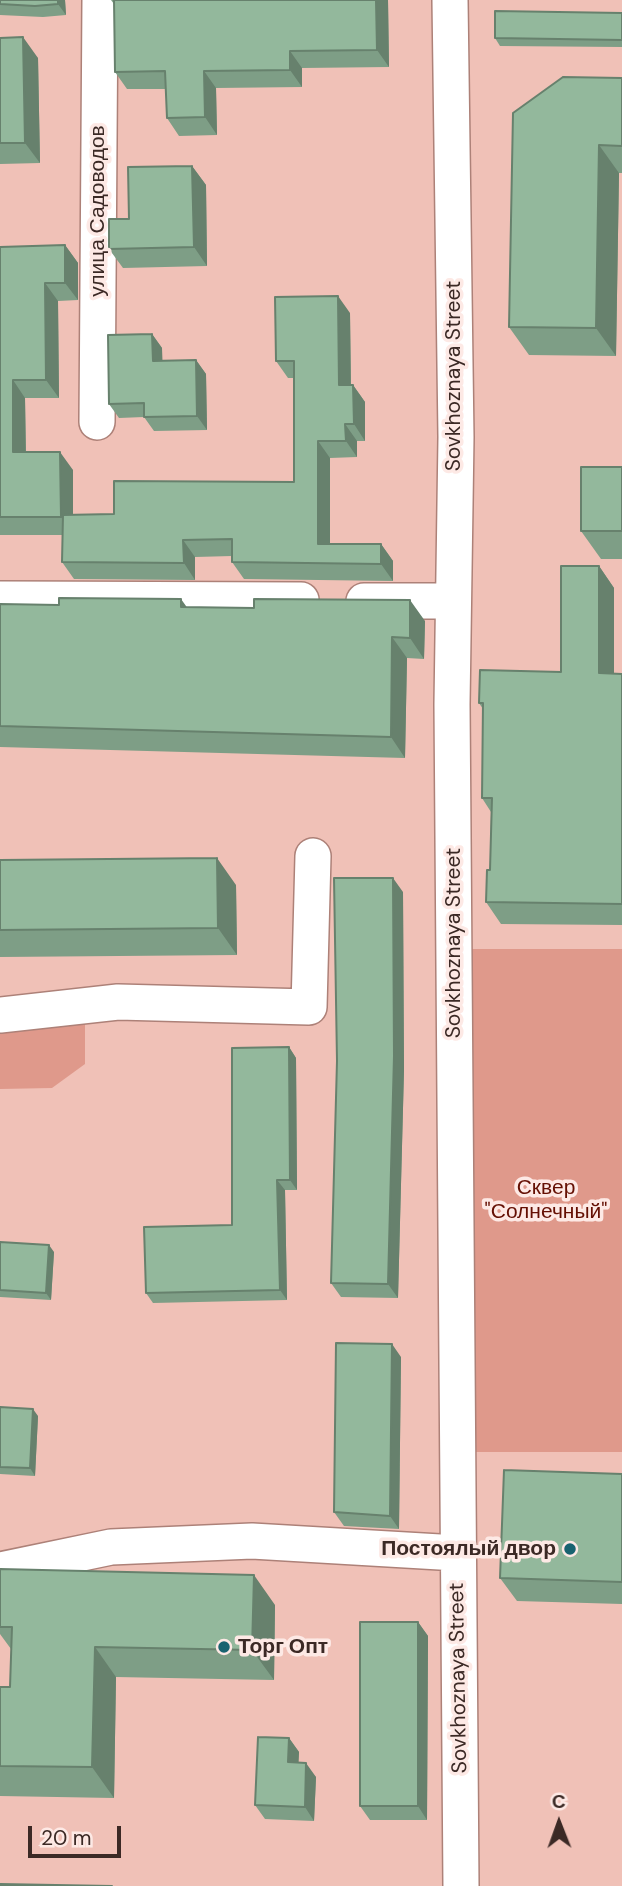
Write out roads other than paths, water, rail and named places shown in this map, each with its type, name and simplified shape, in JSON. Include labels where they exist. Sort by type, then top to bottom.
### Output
[{"type":"street","name":"улица Садоводов","points":[[97,422],[100,0]]},
{"type":"street","name":"Sovkhoznaya Street","points":[[450,0],[456,437],[453,601],[461,1886]]},
{"type":"street","points":[[0,599],[453,601]]},
{"type":"street","points":[[0,1015],[118,1002],[309,1007],[313,856]]},
{"type":"street","points":[[0,1570],[111,1547],[239,1542],[457,1553]]},
{"type":"place","name":"Постоялый двор","points":[[570,1549]]},
{"type":"place","name":"Торг Опт","points":[[224,1647]]},
{"type":"park label","name":"Сквер \"Солнечный\"","points":[[546,1200]]}]
